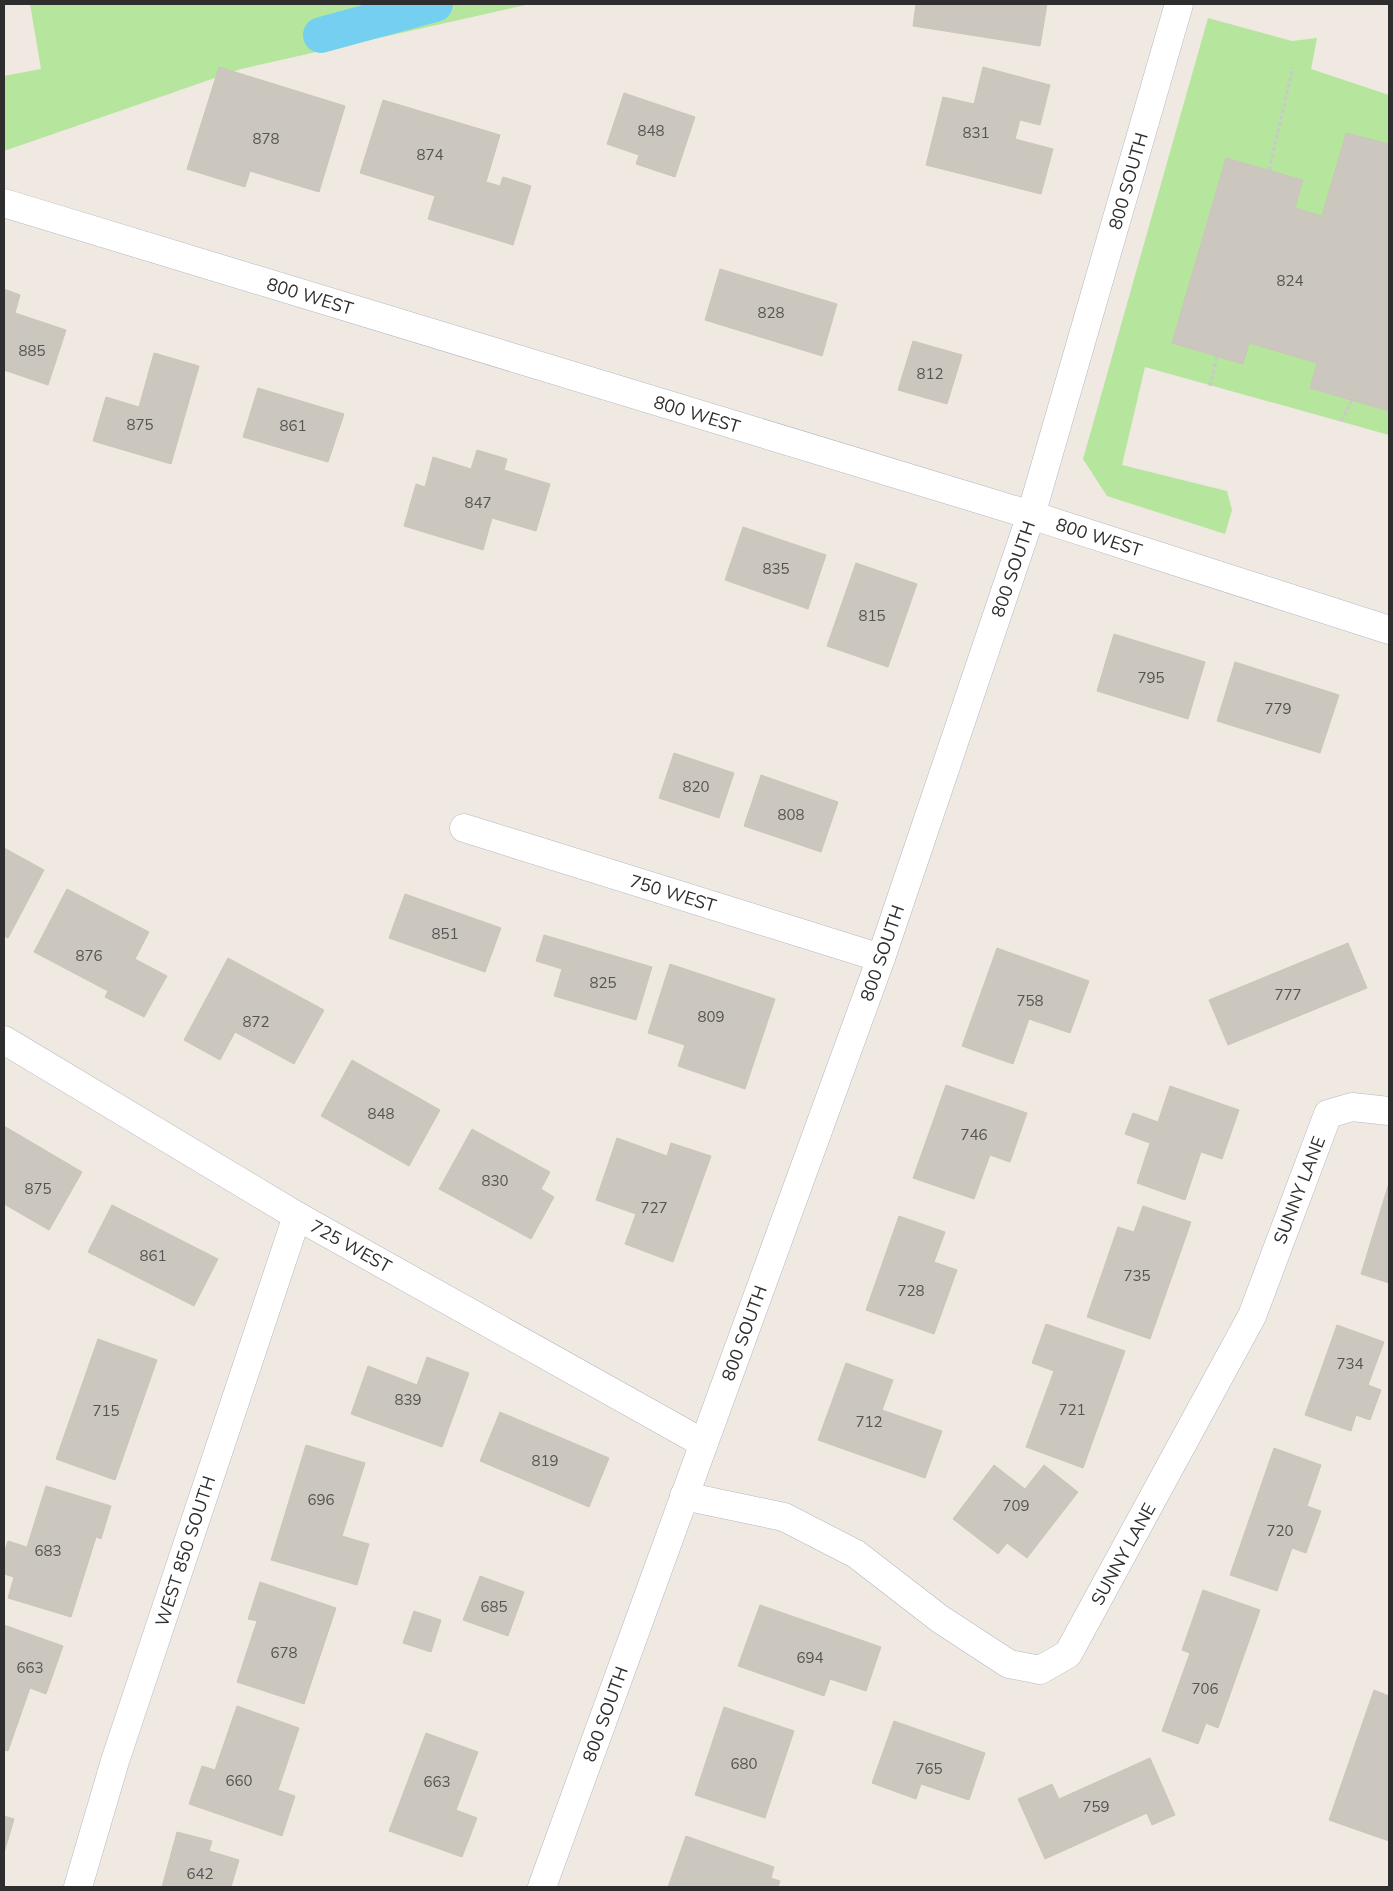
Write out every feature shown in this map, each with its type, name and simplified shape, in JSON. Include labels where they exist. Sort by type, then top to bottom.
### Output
[{"type":"street","name":"800 SOUTH","points":[[542,1887],[881,958],[1031,515],[1179,4]]},
{"type":"street","name":"800 WEST","points":[[4,202],[1031,515],[1389,630]]},
{"type":"street","name":"750 WEST","points":[[464,828],[881,958]]},
{"type":"street","name":"725 WEST","points":[[4,1040],[297,1216],[703,1443]]},
{"type":"street","name":"SUNNY LANE","points":[[684,1496],[784,1517],[856,1554],[940,1619],[1009,1664],[1040,1670],[1068,1654],[1252,1316],[1328,1114],[1352,1107],[1389,1111]]},
{"type":"street","name":"WEST 850 SOUTH","points":[[78,1887],[115,1761],[297,1216]]},
{"type":"path","points":[[1270,170],[1293,67]]},
{"type":"path","points":[[1210,386],[1217,356]]},
{"type":"path","points":[[1341,421],[1352,400]]},
{"type":"green space","points":[[30,4],[530,4],[241,69],[4,151],[4,76],[41,69]]},
{"type":"green space","points":[[1208,18],[1292,41],[1317,38],[1311,69],[1389,95],[1389,435],[1145,367],[1122,465],[1227,491],[1232,510],[1225,534],[1107,496],[1083,459]]},
{"type":"building","points":[[916,4],[1047,4],[1040,46],[913,26]]},
{"type":"building","points":[[219,67],[345,106],[319,192],[250,171],[245,187],[187,169]]},
{"type":"building","points":[[983,67],[1050,85],[1040,125],[1020,120],[1015,139],[1053,149],[1041,194],[926,165],[943,97],[974,104]]},
{"type":"building","points":[[624,93],[695,117],[675,177],[636,164],[639,155],[607,144]]},
{"type":"building","points":[[383,100],[500,135],[486,182],[500,186],[503,177],[531,186],[513,245],[428,219],[435,196],[360,173]]},
{"type":"building","points":[[1346,133],[1389,144],[1389,411],[1310,388],[1317,363],[1249,343],[1243,364],[1172,343],[1226,158],[1303,180],[1295,208],[1322,216]]},
{"type":"building","points":[[720,269],[837,304],[822,356],[705,320]]},
{"type":"building","points":[[4,289],[20,295],[15,313],[66,330],[48,385],[4,370]]},
{"type":"building","points":[[913,341],[962,355],[947,404],[898,390]]},
{"type":"building","points":[[154,353],[199,366],[171,464],[93,441],[106,397],[139,407]]},
{"type":"building","points":[[258,388],[344,414],[328,462],[243,437]]},
{"type":"building","points":[[477,450],[507,459],[504,470],[550,484],[536,531],[492,518],[483,550],[404,526],[416,484],[425,487],[433,457],[471,469]]},
{"type":"building","points":[[743,527],[826,555],[808,609],[725,580]]},
{"type":"building","points":[[856,563],[917,584],[888,667],[827,646]]},
{"type":"building","points":[[1114,634],[1205,662],[1188,719],[1097,691]]},
{"type":"building","points":[[1235,662],[1339,695],[1320,753],[1217,721]]},
{"type":"building","points":[[674,753],[734,773],[719,818],[659,798]]},
{"type":"building","points":[[761,775],[838,802],[821,852],[744,826]]},
{"type":"building","points":[[4,848],[44,870],[8,938],[4,936]]},
{"type":"building","points":[[67,889],[149,932],[135,959],[167,976],[144,1017],[105,997],[108,991],[34,952]]},
{"type":"building","points":[[405,894],[501,928],[485,972],[389,938]]},
{"type":"building","points":[[544,935],[652,967],[636,1020],[554,996],[562,969],[536,961]]},
{"type":"building","points":[[1348,943],[1367,988],[1228,1045],[1209,1000]]},
{"type":"building","points":[[997,948],[1089,981],[1070,1033],[1029,1019],[1013,1064],[962,1046]]},
{"type":"building","points":[[228,958],[324,1010],[294,1064],[235,1032],[220,1060],[184,1040]]},
{"type":"building","points":[[670,964],[775,999],[745,1089],[678,1066],[685,1045],[648,1033]]},
{"type":"building","points":[[352,1060],[440,1110],[409,1166],[321,1116]]},
{"type":"building","points":[[946,1085],[1027,1113],[1010,1162],[990,1155],[974,1199],[913,1178]]},
{"type":"building","points":[[1170,1086],[1239,1110],[1222,1159],[1201,1152],[1185,1200],[1137,1183],[1150,1143],[1125,1134],[1133,1113],[1158,1122]]},
{"type":"building","points":[[4,1126],[82,1172],[49,1230],[4,1204]]},
{"type":"building","points":[[472,1129],[550,1172],[541,1189],[554,1197],[531,1239],[439,1189]]},
{"type":"building","points":[[617,1138],[667,1156],[671,1143],[711,1156],[673,1262],[625,1244],[636,1214],[596,1200]]},
{"type":"building","points":[[1389,1183],[1389,1283],[1361,1274]]},
{"type":"building","points":[[112,1205],[218,1259],[194,1306],[88,1252]]},
{"type":"building","points":[[1143,1206],[1191,1222],[1150,1339],[1087,1317],[1118,1227],[1134,1232]]},
{"type":"building","points":[[899,1216],[945,1232],[934,1262],[957,1270],[934,1334],[866,1310]]},
{"type":"building","points":[[1046,1324],[1125,1351],[1083,1468],[1026,1447],[1054,1371],[1032,1363]]},
{"type":"building","points":[[1337,1325],[1384,1342],[1368,1385],[1381,1390],[1370,1420],[1356,1415],[1351,1431],[1305,1415]]},
{"type":"building","points":[[98,1339],[157,1360],[115,1480],[56,1459]]},
{"type":"building","points":[[427,1357],[469,1373],[442,1447],[351,1414],[368,1366],[417,1385]]},
{"type":"building","points":[[846,1363],[893,1380],[882,1410],[942,1431],[925,1478],[818,1440]]},
{"type":"building","points":[[500,1412],[609,1458],[589,1507],[480,1461]]},
{"type":"building","points":[[306,1445],[365,1463],[342,1536],[369,1544],[357,1585],[271,1560]]},
{"type":"building","points":[[1274,1448],[1321,1465],[1307,1506],[1321,1511],[1306,1553],[1292,1548],[1277,1591],[1230,1575]]},
{"type":"building","points":[[994,1465],[1025,1489],[1044,1465],[1078,1492],[1027,1558],[1007,1543],[998,1554],[953,1519]]},
{"type":"building","points":[[46,1486],[111,1506],[101,1539],[96,1537],[71,1617],[8,1598],[14,1577],[4,1574],[4,1554],[8,1541],[27,1547]]},
{"type":"building","points":[[480,1576],[524,1592],[508,1636],[463,1620]]},
{"type":"building","points":[[260,1582],[336,1608],[304,1704],[237,1682],[257,1621],[248,1619]]},
{"type":"building","points":[[1203,1590],[1260,1610],[1218,1728],[1206,1723],[1198,1744],[1162,1731],[1190,1653],[1182,1650]]},
{"type":"building","points":[[760,1605],[881,1647],[866,1691],[830,1679],[824,1696],[738,1666]]},
{"type":"building","points":[[414,1611],[441,1620],[431,1652],[403,1643]]},
{"type":"building","points":[[4,1625],[63,1646],[46,1694],[30,1688],[8,1751],[4,1750]]},
{"type":"building","points":[[1374,1690],[1389,1696],[1389,1841],[1329,1820]]},
{"type":"building","points":[[237,1706],[299,1728],[278,1790],[295,1796],[282,1836],[189,1804],[202,1766],[215,1770]]},
{"type":"building","points":[[724,1707],[794,1731],[765,1818],[695,1795]]},
{"type":"building","points":[[894,1721],[985,1753],[969,1800],[921,1784],[916,1799],[872,1783]]},
{"type":"building","points":[[426,1733],[478,1752],[456,1810],[477,1818],[462,1857],[389,1831]]},
{"type":"building","points":[[1150,1758],[1175,1815],[1152,1825],[1147,1813],[1045,1859],[1018,1799],[1052,1784],[1059,1799]]},
{"type":"building","points":[[4,1816],[14,1819],[4,1853]]},
{"type":"building","points":[[177,1832],[212,1841],[209,1851],[239,1860],[231,1887],[162,1887]]},
{"type":"building","points":[[686,1836],[774,1867],[771,1878],[780,1881],[778,1887],[668,1887]]},
{"type":"waterway","points":[[321,35],[435,4]]}]
